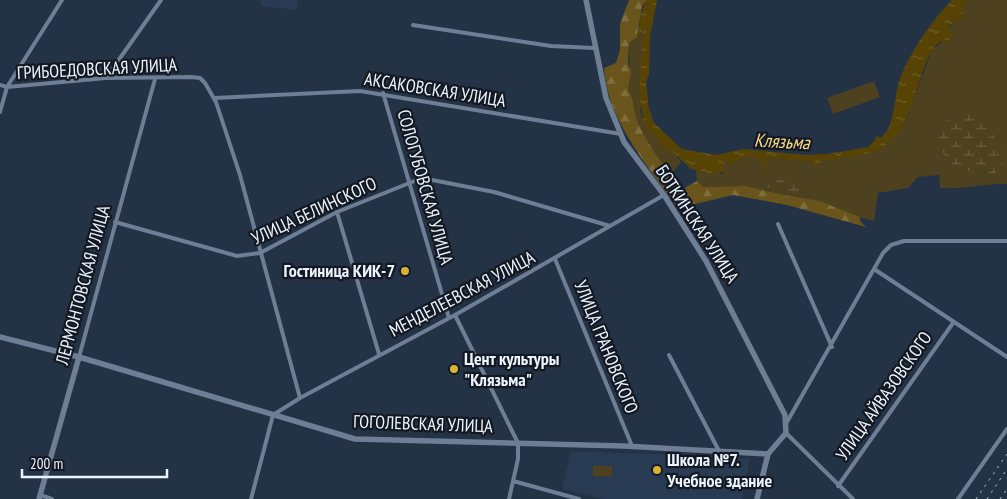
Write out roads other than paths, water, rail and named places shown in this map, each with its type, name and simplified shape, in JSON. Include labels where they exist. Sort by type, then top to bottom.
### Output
[{"type":"street","points":[[0,112],[7,87],[62,0]]},
{"type":"street","points":[[106,78],[161,0]]},
{"type":"street","name":"БОТКИНСКАЯ УЛИЦА","points":[[586,0],[594,48],[612,116],[621,134],[664,195],[716,277],[787,422]]},
{"type":"street","points":[[413,25],[551,46],[594,48]]},
{"type":"street","name":"ГРИБОЕДОВСКАЯ УЛИЦА","points":[[0,85],[7,87],[106,78],[200,78],[215,98]]},
{"type":"street","name":"ЛЕРМОНТОВСКАЯ УЛИЦА","points":[[39,497],[155,78]]},
{"type":"street","name":"АКСАКОВСКАЯ УЛИЦА","points":[[215,98],[319,91],[383,93],[621,134]]},
{"type":"street","name":"СОЛОГУБОВСКАЯ УЛИЦА","points":[[383,93],[449,318]]},
{"type":"street","points":[[215,98],[240,175],[300,398]]},
{"type":"street","name":"УЛИЦА БЕЛИНСКОГО","points":[[115,222],[237,256],[260,253],[337,212],[422,178],[494,192],[611,226]]},
{"type":"street","name":"МЕНДЕЛЕЕВСКАЯ УЛИЦА","points":[[273,415],[379,354],[455,315],[555,259],[664,195]]},
{"type":"street","points":[[337,212],[379,354]]},
{"type":"street","points":[[778,224],[832,347]]},
{"type":"street","points":[[757,499],[768,454],[786,433],[787,422],[832,347],[874,269],[891,245],[904,241],[1007,241]]},
{"type":"street","name":"УЛИЦА ГРАНОВСКОГО","points":[[555,259],[632,446]]},
{"type":"street","points":[[874,269],[1007,357]]},
{"type":"street","points":[[455,315],[518,443],[518,459],[508,499]]},
{"type":"street","name":"УЛИЦА АЙВАЗОВСКОГО","points":[[838,486],[953,323]]},
{"type":"street","name":"ГОГОЛЕВСКАЯ УЛИЦА","points":[[0,337],[79,357],[355,439],[632,446],[768,454]]},
{"type":"street","points":[[669,355],[719,451]]},
{"type":"street","points":[[251,499],[273,415]]},
{"type":"street","points":[[958,499],[1007,429]]},
{"type":"street","points":[[786,433],[853,499]]},
{"type":"street","points":[[513,481],[579,499]]},
{"type":"street","points":[[39,497],[52,499]]},
{"type":"water","points":[[647,0],[657,0],[650,37],[649,75],[646,81],[649,109],[654,123],[682,149],[716,155],[743,149],[806,155],[827,154],[868,147],[875,140],[876,136],[880,138],[885,134],[891,122],[898,85],[907,62],[936,18],[952,0],[968,0],[962,8],[964,17],[948,26],[952,35],[947,44],[942,41],[933,49],[909,112],[901,129],[890,142],[870,153],[822,161],[816,166],[812,162],[764,158],[767,166],[764,166],[757,157],[743,158],[731,164],[724,161],[725,164],[722,165],[726,171],[714,174],[691,169],[675,154],[666,150],[644,124],[639,92],[643,31],[637,37],[641,13]]},
{"type":"waterway","points":[[913,103],[934,113],[942,123]]},
{"type":"waterway","points":[[765,166],[769,175]]},
{"type":"railway","points":[[976,499],[1007,454]]},
{"type":"railway","points":[[987,499],[1007,469]]},
{"type":"railway","points":[[1000,499],[1007,489]]},
{"type":"place","name":"Гостиница КИК-7","points":[[405,271]]},
{"type":"place","name":"Цент культуры \"Клязьма\"","points":[[454,369]]},
{"type":"place","name":"Школа №7. Учебное здание","points":[[657,470]]},
{"type":"water label","name":"Клязьма","points":[[782,141]]}]
